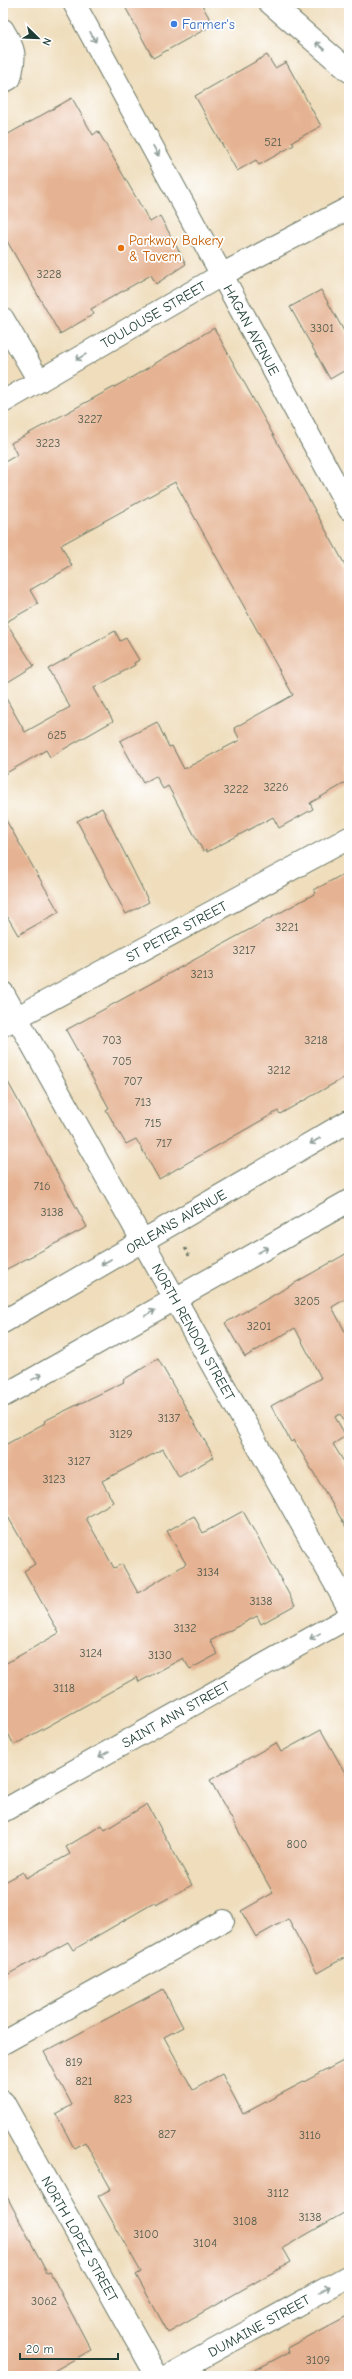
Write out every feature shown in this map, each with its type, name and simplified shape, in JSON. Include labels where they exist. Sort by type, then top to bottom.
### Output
[{"type":"street","name":"HAGAN AVENUE","points":[[74,3],[223,274],[349,509]]},
{"type":"street","points":[[270,3],[349,71]]},
{"type":"street","points":[[3,30],[13,48],[14,61],[10,78],[3,82]]},
{"type":"street","name":"TOULOUSE STREET","points":[[3,402],[223,274],[349,208]]},
{"type":"street","points":[[3,319],[39,381]]},
{"type":"street","name":"ST PETER STREET","points":[[10,1021],[349,838]]},
{"type":"street","name":"NORTH RENDON STREET","points":[[3,993],[10,1021],[142,1241],[349,1608]]},
{"type":"street","name":"ORLEANS AVENUE","points":[[3,1322],[349,1121]]},
{"type":"street","points":[[3,1396],[349,1201]]},
{"type":"street","name":"SAINT ANN STREET","points":[[3,1811],[349,1617]]},
{"type":"street","points":[[3,2043],[223,1922]]},
{"type":"street","name":"NORTH LOPEZ STREET","points":[[3,2102],[157,2376]]},
{"type":"street","name":"DUMAINE STREET","points":[[168,2376],[349,2276]]},
{"type":"building","points":[[123,3],[201,3],[213,25],[153,58]]},
{"type":"building","points":[[267,55],[275,68],[286,62],[321,126],[292,142],[294,145],[259,165],[256,160],[237,171],[195,96]]},
{"type":"building","points":[[72,98],[93,135],[98,131],[150,222],[160,216],[186,264],[156,284],[151,275],[91,309],[94,314],[60,334],[3,234],[3,137]]},
{"type":"building","points":[[321,290],[349,340],[349,368],[330,379],[290,307]]},
{"type":"building","points":[[214,328],[349,572],[349,781],[310,803],[313,809],[279,828],[273,817],[207,852],[206,849],[203,851],[168,786],[163,789],[156,776],[143,783],[120,741],[157,722],[169,747],[172,746],[184,769],[240,740],[234,728],[293,695],[175,482],[61,545],[72,566],[30,590],[38,604],[6,622],[34,666],[3,685],[3,463],[17,455],[11,443],[129,379]]},
{"type":"building","points":[[115,631],[120,641],[126,638],[139,660],[134,663],[135,665],[94,688],[113,721],[50,757],[46,750],[3,775],[3,693],[25,732],[70,707],[48,669]]},
{"type":"building","points":[[102,808],[149,902],[126,914],[77,821]]},
{"type":"building","points":[[3,815],[59,912],[18,935],[3,909]]},
{"type":"building","points":[[349,871],[349,1075],[280,1114],[278,1111],[159,1179],[136,1139],[126,1144],[106,1110],[109,1108],[66,1030],[316,893],[314,890]]},
{"type":"building","points":[[3,1073],[87,1227],[3,1271]]},
{"type":"building","points":[[349,1252],[349,1297],[332,1307],[349,1339],[349,1430],[340,1414],[335,1417],[346,1436],[333,1444],[349,1470],[349,1532],[294,1440],[291,1442],[271,1406],[321,1378],[295,1328],[245,1357],[225,1323]]},
{"type":"building","points":[[158,1359],[214,1457],[179,1477],[163,1449],[102,1481],[113,1502],[86,1518],[114,1568],[122,1564],[138,1593],[186,1564],[167,1531],[194,1516],[203,1533],[243,1511],[295,1605],[261,1624],[257,1616],[210,1641],[218,1654],[190,1669],[183,1658],[139,1682],[137,1677],[14,1745],[3,1724],[3,1665],[59,1633],[24,1571],[35,1564],[3,1508],[3,1446],[45,1423],[44,1421],[124,1382],[123,1380]]},
{"type":"building","points":[[321,1730],[349,1780],[349,1955],[317,1973],[288,1919],[256,1937],[241,1911],[273,1893],[210,1780],[276,1743],[281,1752]]},
{"type":"building","points":[[147,1804],[192,1885],[156,1905],[154,1903],[73,1950],[68,1942],[3,1977],[3,1883],[23,1872],[26,1878],[70,1854],[66,1847],[102,1825],[105,1830]]},
{"type":"building","points":[[163,1989],[183,2027],[164,2037],[193,2090],[222,2074],[243,2114],[349,2058],[349,2210],[283,2248],[291,2262],[168,2332],[136,2275],[141,2272],[98,2196],[111,2189],[85,2142],[74,2148],[56,2114],[72,2105],[44,2052]]},
{"type":"building","points":[[3,2189],[47,2273],[50,2272],[91,2350],[45,2376],[3,2376]]},
{"type":"building","points":[[349,2315],[349,2376],[244,2376],[289,2352],[287,2348]]},
{"type":"place","name":"Farmer's","points":[[174,24]]},
{"type":"place","name":"Parkway Bakery & Tavern","points":[[121,248]]}]
